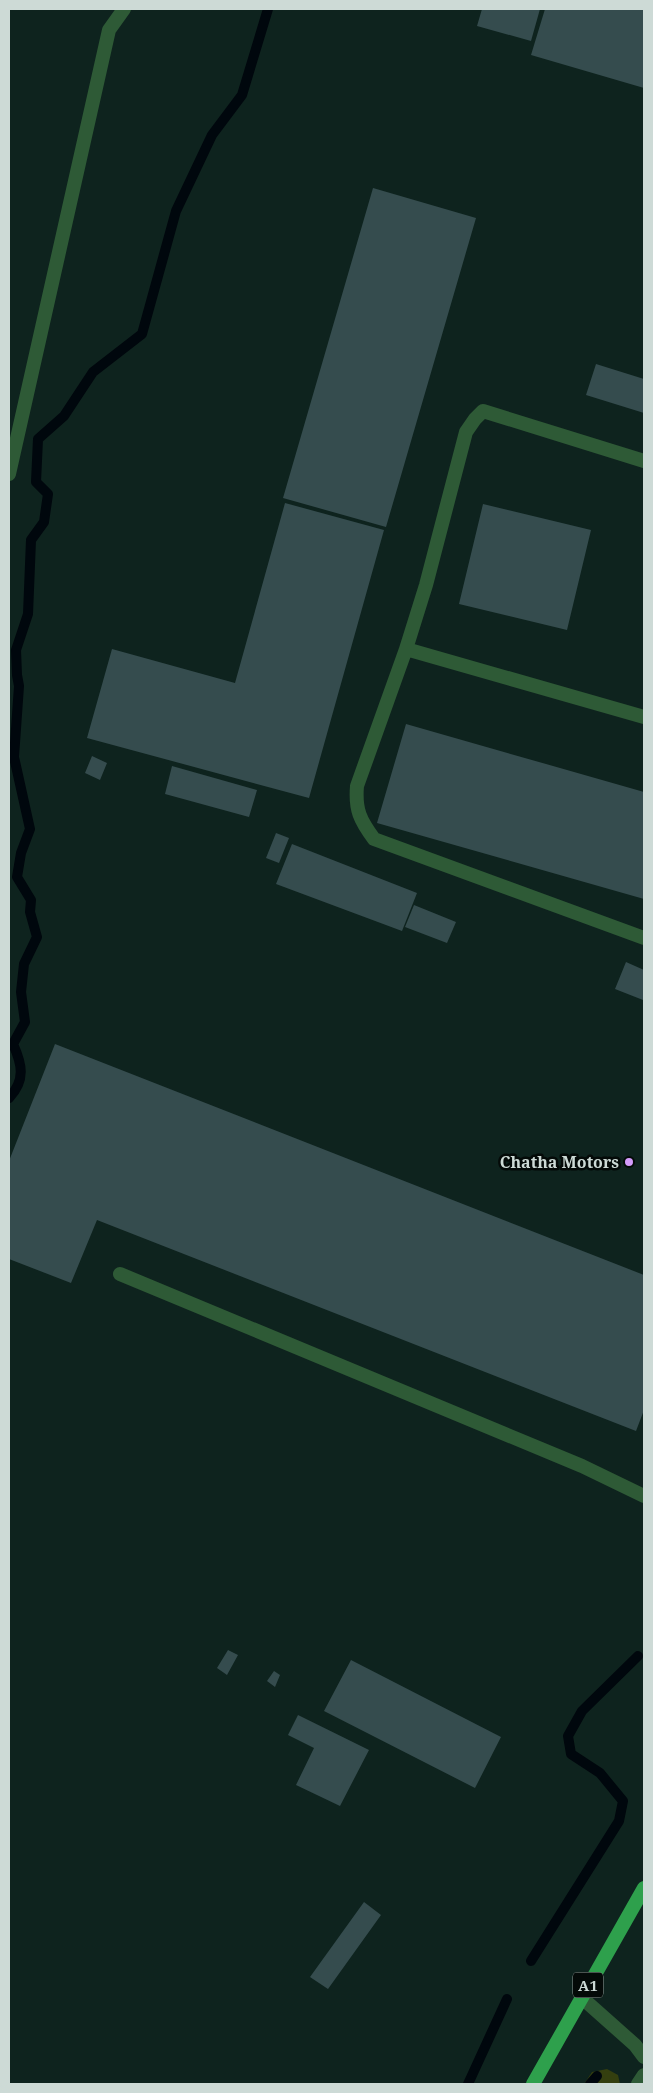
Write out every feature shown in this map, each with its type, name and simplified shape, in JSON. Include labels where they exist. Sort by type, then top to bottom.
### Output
[{"type":"highway","name":"A1","points":[[533,2084],[581,1996],[640,1907],[644,1888]]},
{"type":"lane","points":[[9,474],[109,30],[124,9]]},
{"type":"lane","points":[[644,461],[483,411],[475,419],[466,432],[426,585],[406,649],[358,786],[356,804],[362,823],[374,839],[644,938]]},
{"type":"lane","points":[[406,649],[644,717]]},
{"type":"lane","points":[[120,1274],[582,1466],[644,1496]]},
{"type":"lane","points":[[581,1996],[635,2045],[644,2057]]},
{"type":"lane","points":[[638,2084],[644,2075]]},
{"type":"green space","points":[[607,2069],[618,2075],[620,2084],[584,2084],[592,2072]]},
{"type":"building","points":[[482,9],[540,9],[531,41],[477,26]]},
{"type":"building","points":[[545,9],[644,9],[644,88],[531,55]]},
{"type":"building","points":[[373,188],[476,218],[386,527],[283,498]]},
{"type":"building","points":[[596,364],[644,379],[644,413],[586,395]]},
{"type":"building","points":[[285,503],[384,530],[309,798],[87,738],[112,649],[235,683]]},
{"type":"building","points":[[483,504],[591,530],[567,630],[459,604]]},
{"type":"building","points":[[406,724],[644,792],[644,899],[377,823]]},
{"type":"building","points":[[92,756],[107,763],[100,780],[85,773]]},
{"type":"building","points":[[172,766],[257,790],[249,817],[165,794]]},
{"type":"building","points":[[276,833],[289,838],[279,863],[266,858]]},
{"type":"building","points":[[292,844],[417,893],[402,931],[276,884]]},
{"type":"building","points":[[414,905],[456,922],[447,943],[405,927]]},
{"type":"building","points":[[626,962],[644,970],[643,1000],[615,989]]},
{"type":"building","points":[[55,1044],[644,1275],[644,1410],[636,1431],[97,1220],[71,1283],[9,1259],[9,1161]]},
{"type":"building","points":[[228,1650],[238,1655],[227,1675],[217,1668]]},
{"type":"building","points":[[351,1660],[501,1737],[475,1788],[324,1711]]},
{"type":"building","points":[[274,1671],[280,1675],[275,1687],[267,1681]]},
{"type":"building","points":[[298,1715],[369,1750],[340,1806],[296,1785],[314,1748],[288,1735]]},
{"type":"building","points":[[364,1902],[381,1915],[328,1989],[310,1977]]},
{"type":"waterway","points":[[9,1098],[18,1085],[21,1072],[19,1058],[13,1044],[25,1022],[21,992],[24,964],[37,937],[30,912],[31,900],[17,877],[21,853],[30,829],[14,757],[19,686],[16,650],[28,614],[31,540],[44,522],[48,494],[36,482],[38,439],[64,416],[93,372],[142,334],[176,211],[212,135],[242,95],[268,9]]},
{"type":"waterway","points":[[531,1961],[619,1821],[623,1801],[600,1773],[571,1754],[568,1736],[582,1711],[638,1656]]},
{"type":"waterway","points":[[468,2084],[507,1999]]},
{"type":"waterway","points":[[590,2084],[597,2076]]},
{"type":"place","name":"Chatha Motors","points":[[629,1162]]}]
